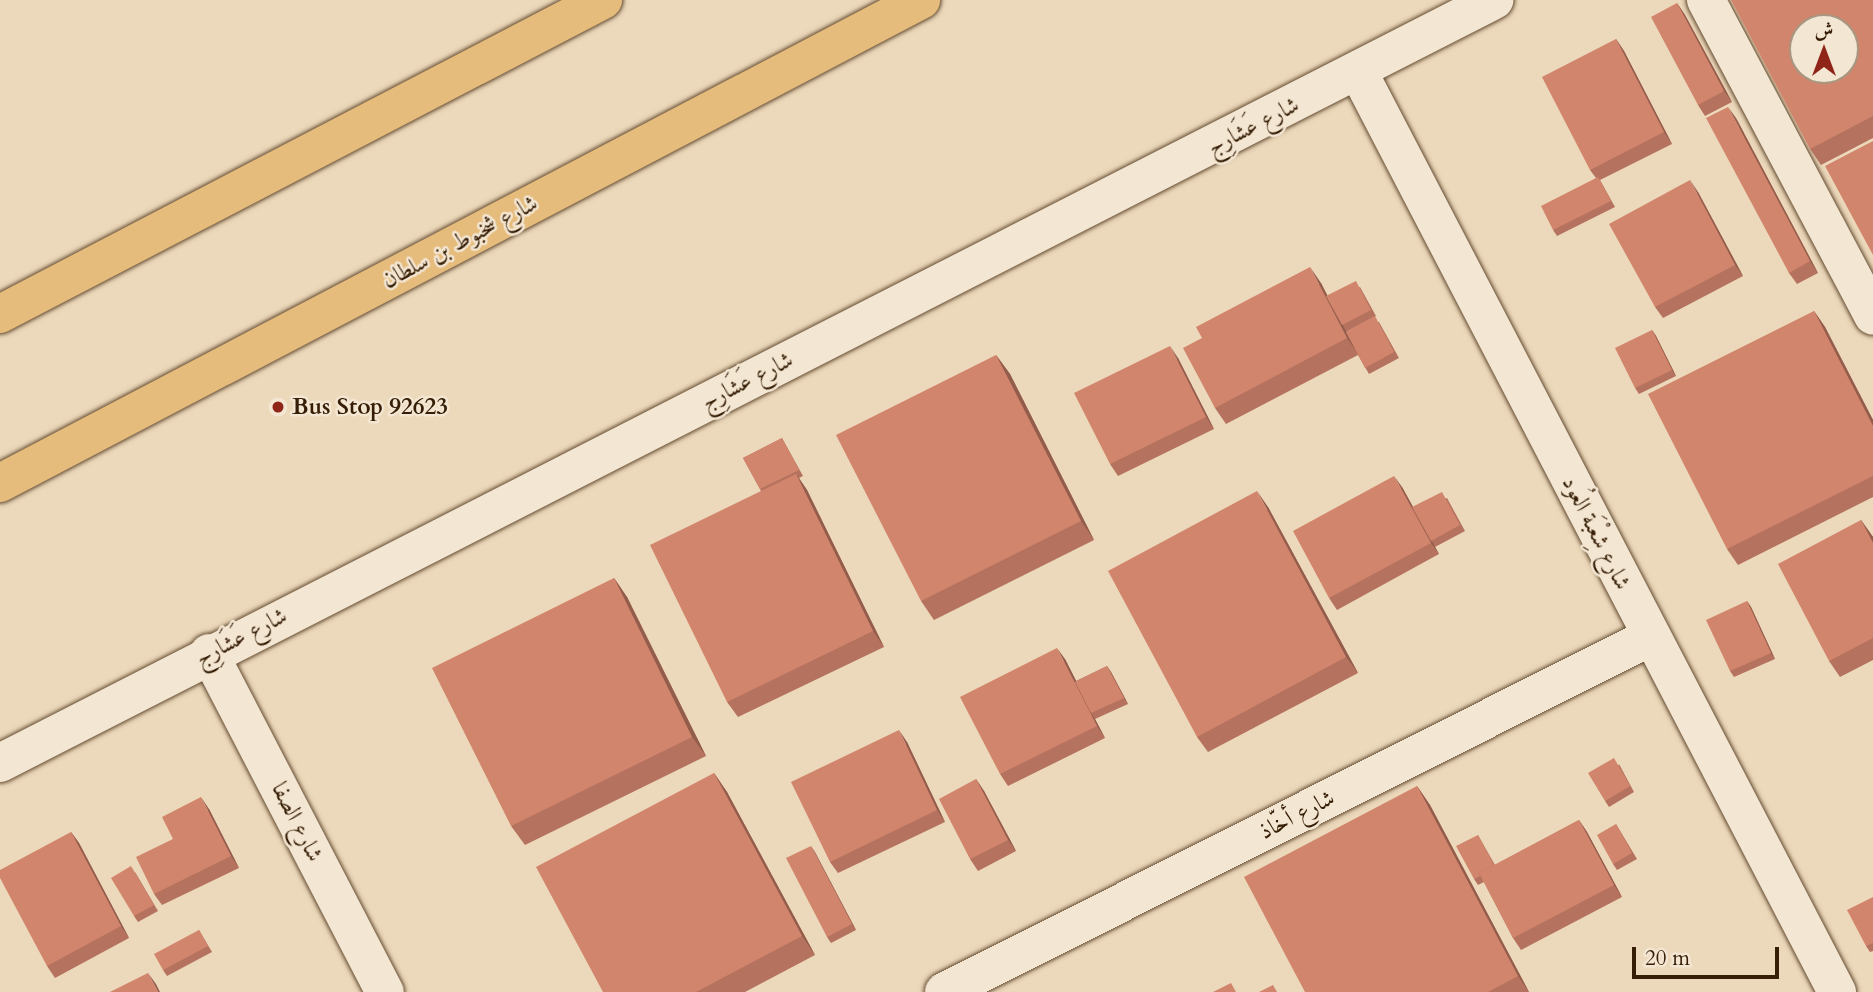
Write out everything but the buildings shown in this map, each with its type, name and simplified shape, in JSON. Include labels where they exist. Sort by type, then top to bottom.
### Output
[{"type":"main road","points":[[0,314],[603,0]]},
{"type":"main road","name":"شارع شخبوط بن سلطان","points":[[0,483],[921,0]]},
{"type":"street","name":"شارع عَشَارِج","points":[[0,763],[209,653],[1359,73],[1494,0]]},
{"type":"street","points":[[1706,0],[1873,316]]},
{"type":"street","name":"شارع شِعْبَة العُود","points":[[1359,73],[1837,992]]},
{"type":"street","name":"شارع أخّاذ","points":[[944,992],[1650,637]]},
{"type":"street","name":"شارع الصفا","points":[[209,653],[385,992]]},
{"type":"place","name":"Bus Stop 92623","points":[[278,407]]}]
